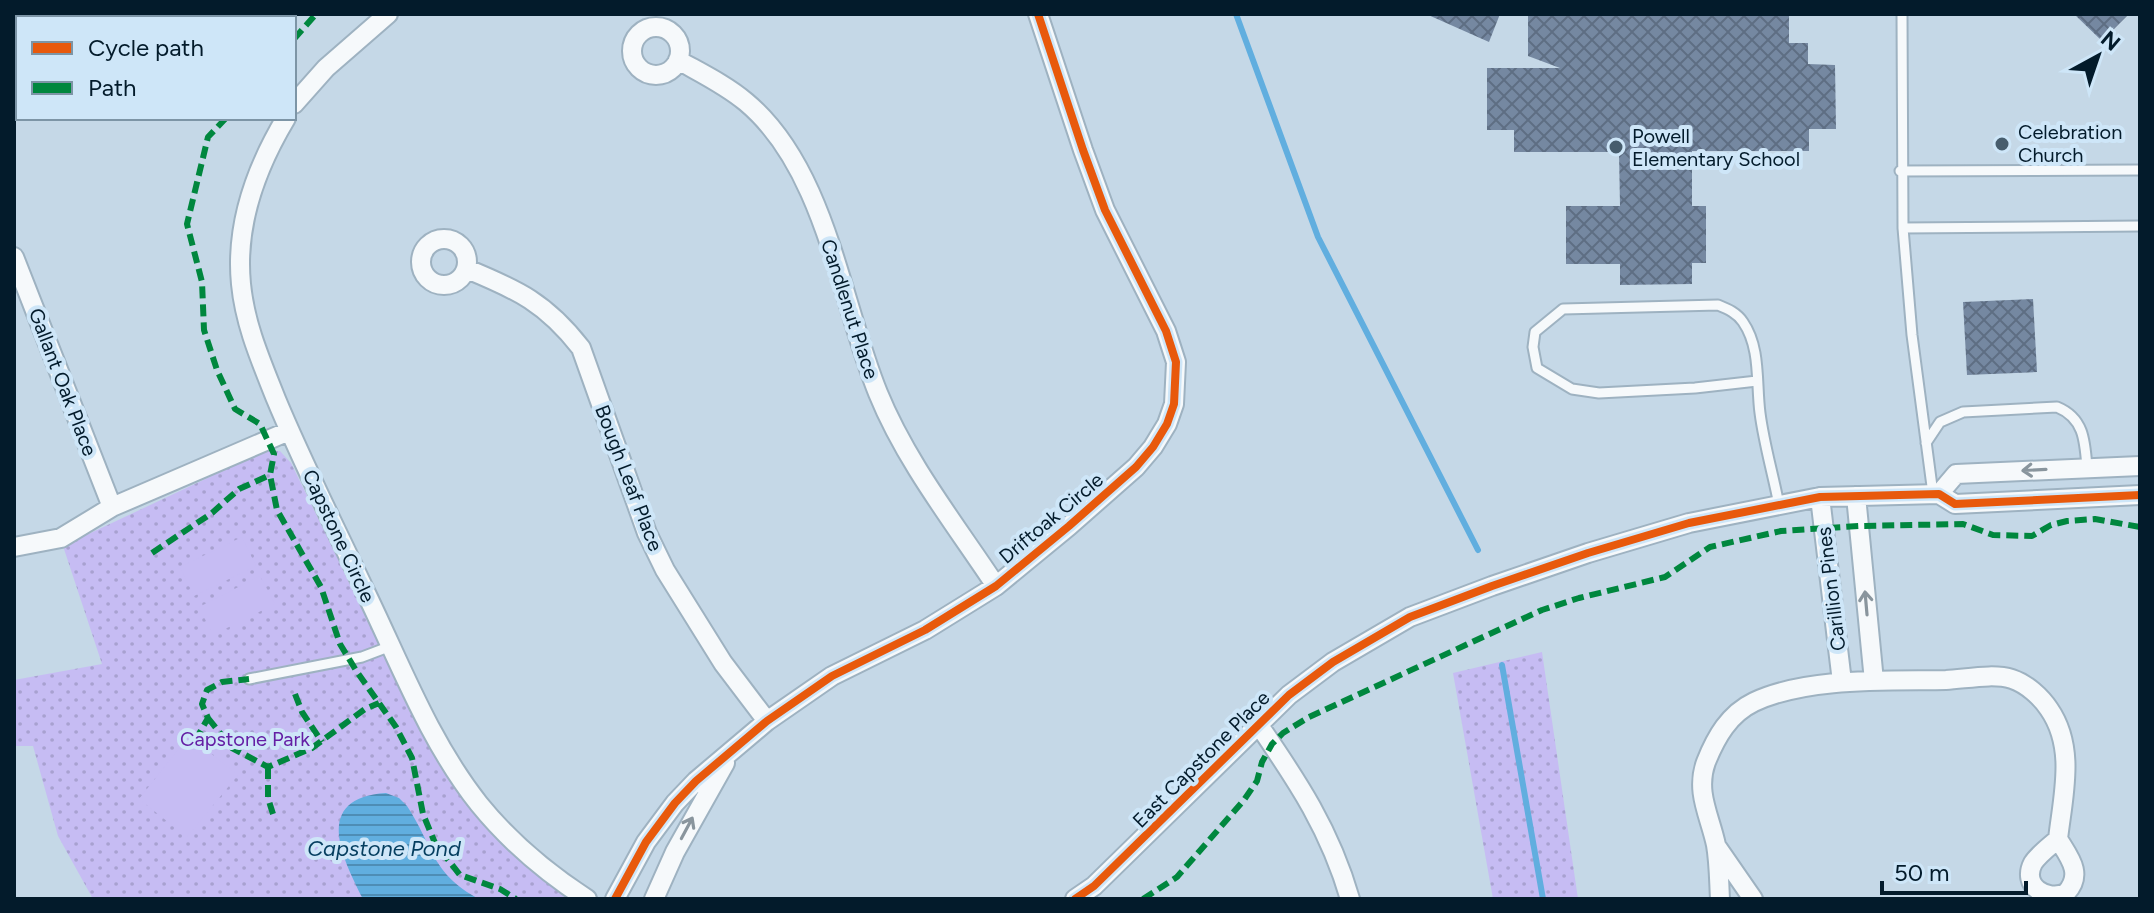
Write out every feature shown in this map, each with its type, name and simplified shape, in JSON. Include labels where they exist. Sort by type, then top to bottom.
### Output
[{"type":"street","points":[[296,102],[326,68],[388,14]]},
{"type":"street","name":"Driftoak Circle","points":[[615,899],[646,842],[675,803],[767,721],[832,676],[925,630],[996,586],[1136,467],[1167,424],[1174,404],[1176,362],[1166,331],[1105,210],[1038,14]]},
{"type":"street","name":"Candlenut Place","points":[[678,60],[745,101],[791,155],[818,212],[878,392],[892,424],[996,586]]},
{"type":"street","name":"Capstone Circle","points":[[285,120],[257,173],[240,242],[246,321],[289,431],[446,757],[479,804],[543,868],[587,899]]},
{"type":"street","name":"Gallant Oak Place","points":[[14,257],[112,507]]},
{"type":"street","name":"Bough Leaf Place","points":[[467,269],[520,291],[564,326],[581,348],[647,533],[665,570],[723,663],[767,721]]},
{"type":"street","points":[[14,547],[61,538],[112,507],[289,431]]},
{"type":"street","points":[[1936,494],[1956,474],[2140,466]]},
{"type":"street","name":"East Capstone Place","points":[[1075,899],[1106,875],[1289,695],[1333,662],[1410,617],[1588,553],[1689,523],[1820,497],[1936,494],[1955,504],[2140,495]]},
{"type":"street","name":"Carillion Pines","points":[[1856,496],[1874,681]]},
{"type":"street","name":"Carillion Pines","points":[[1820,497],[1842,682]]},
{"type":"street","points":[[1720,899],[1716,845],[1701,789],[1705,765],[1720,732],[1734,716],[1763,699],[1842,682],[2012,679],[2032,690],[2049,708],[2060,728],[2067,751],[2058,839]]},
{"type":"street","points":[[1258,724],[1303,789],[1331,843],[1350,899]]},
{"type":"street","name":"Driftoak Circle","points":[[654,899],[675,852],[731,753]]},
{"type":"street","points":[[1716,845],[1753,899]]},
{"type":"lane","points":[[1902,14],[1900,171],[1903,228],[1912,335],[1936,494]]},
{"type":"lane","points":[[1900,171],[2140,170]]},
{"type":"lane","points":[[1903,228],[2140,226]]},
{"type":"lane","points":[[1757,381],[1599,393],[1572,389],[1537,368],[1533,347],[1535,332],[1563,309],[1718,305],[1733,311],[1743,321],[1754,343],[1760,414],[1779,505]]},
{"type":"lane","points":[[1926,443],[1940,422],[1963,412],[2057,407],[2079,424],[2085,442],[2087,468]]},
{"type":"lane","points":[[249,679],[362,657],[391,646]]},
{"type":"green space","name":"Capstone Park","points":[[265,451],[280,451],[291,463],[439,765],[467,804],[505,846],[569,899],[93,899],[58,836],[33,746],[14,746],[14,680],[102,664],[63,546]]},
{"type":"green space","points":[[242,537],[256,566],[194,596],[180,567]]},
{"type":"green space","points":[[260,576],[275,604],[213,635],[199,607]]},
{"type":"green space","points":[[1542,652],[1578,899],[1493,899],[1453,673]]},
{"type":"green space","points":[[189,736],[238,775],[187,837],[139,799]]},
{"type":"water","name":"Capstone Pond","points":[[386,793],[399,798],[407,806],[442,869],[479,899],[363,899],[342,848],[339,832],[341,818],[348,806],[363,797]]},
{"type":"building","points":[[1426,14],[1500,14],[1489,42]]},
{"type":"building","points":[[1528,14],[1789,14],[1789,43],[1808,43],[1808,64],[1835,65],[1836,129],[1809,129],[1809,151],[1692,151],[1692,206],[1706,206],[1706,263],[1692,263],[1692,284],[1620,285],[1620,264],[1566,264],[1566,206],[1620,206],[1619,152],[1514,152],[1514,130],[1487,130],[1487,68],[1560,68],[1528,56]]},
{"type":"building","points":[[2074,14],[2129,14],[2102,41]]},
{"type":"building","points":[[2033,299],[2037,372],[1967,375],[1963,302]]},
{"type":"waterway","points":[[1236,14],[1318,237],[1478,550]]},
{"type":"waterway","points":[[1502,665],[1543,899]]},
{"type":"marked path","points":[[296,37],[316,14]]},
{"type":"marked path","points":[[224,120],[208,137],[187,224],[202,282],[204,330],[217,370],[235,409],[260,424],[274,454],[270,475],[277,510],[321,587],[340,644],[396,727],[412,758],[423,814],[435,843],[460,875],[500,889],[516,899]]},
{"type":"marked path","points":[[152,553],[212,513],[239,489],[270,475]]},
{"type":"marked path","points":[[1143,899],[1177,877],[1244,800],[1257,781],[1262,762],[1272,744],[1283,733],[1309,717],[1542,610],[1665,577],[1710,547],[1781,531],[1859,526],[1963,524],[1993,535],[2032,536],[2051,525],[2067,521],[2095,519],[2140,527]]},
{"type":"marked path","points":[[195,741],[208,718],[202,704],[207,690],[222,682],[249,679]]},
{"type":"marked path","points":[[295,694],[302,712],[322,742]]},
{"type":"marked path","points":[[208,718],[232,748],[268,767],[312,748],[365,709],[379,703]]},
{"type":"marked path","points":[[268,767],[268,798],[273,814]]},
{"type":"cycle path","points":[[615,899],[646,842],[696,781],[767,721],[832,676],[925,630],[996,586],[1136,467],[1167,424],[1174,404],[1176,362],[1166,331],[1105,210],[1038,14]]},
{"type":"cycle path","points":[[1075,899],[1094,886],[1289,695],[1333,662],[1410,617],[1588,553],[1689,523],[1820,497],[1939,494],[1955,504],[2140,495]]},
{"type":"place","name":"Celebration Church","points":[[2002,144]]},
{"type":"place","name":"Powell Elementary School","points":[[1616,147]]}]
